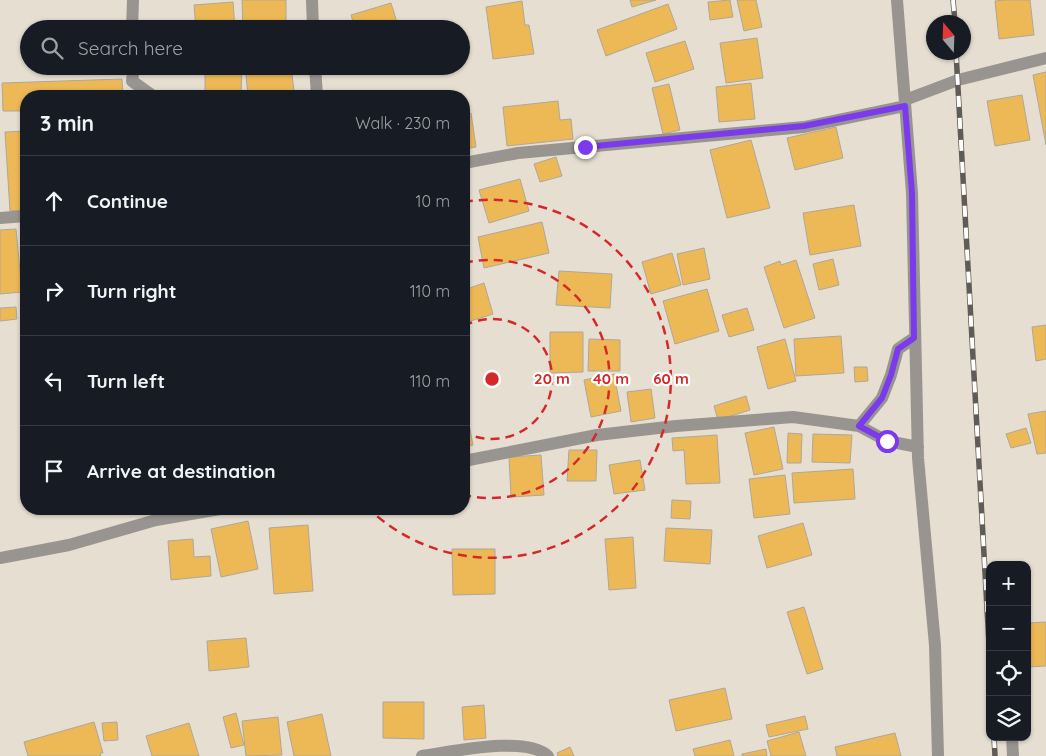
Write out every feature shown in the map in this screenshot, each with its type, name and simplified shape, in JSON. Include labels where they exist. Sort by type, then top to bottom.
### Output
[{"type":"street","points":[[132,20],[133,0]]},
{"type":"street","points":[[312,0],[313,20]]},
{"type":"street","points":[[897,0],[912,193],[918,447],[935,645],[938,756]]},
{"type":"street","points":[[470,161],[518,153],[804,126],[905,103],[958,80],[1046,58]]},
{"type":"street","points":[[133,75],[132,81],[145,90]]},
{"type":"street","points":[[316,75],[317,90]]},
{"type":"street","points":[[0,218],[20,216]]},
{"type":"street","points":[[859,426],[882,398],[898,349],[914,338]]},
{"type":"street","points":[[470,460],[596,435],[676,426],[793,417],[859,426],[887,441],[918,447]]},
{"type":"street","points":[[0,558],[69,545],[156,520],[185,515]]},
{"type":"street","points":[[1012,741],[1012,756]]},
{"type":"street","points":[[422,756],[507,745],[533,747],[543,751],[548,756]]},
{"type":"building","points":[[242,0],[286,0],[286,20],[243,20]]},
{"type":"building","points":[[630,0],[656,0],[632,7]]},
{"type":"building","points":[[730,0],[733,17],[710,20],[708,2]]},
{"type":"building","points":[[737,0],[756,0],[762,27],[744,31]]},
{"type":"building","points":[[1030,0],[1034,35],[999,39],[995,1]]},
{"type":"building","points":[[522,1],[525,25],[529,25],[534,54],[493,59],[486,7]]},
{"type":"building","points":[[233,2],[234,20],[195,20],[194,5]]},
{"type":"building","points":[[391,3],[396,20],[353,20],[351,15]]},
{"type":"building","points":[[668,4],[677,29],[606,56],[597,30]]},
{"type":"building","points":[[757,38],[763,78],[726,83],[720,43]]},
{"type":"building","points":[[685,41],[694,69],[655,82],[646,53]]},
{"type":"building","points":[[1046,72],[1046,145],[1033,75]]},
{"type":"building","points":[[205,75],[242,75],[241,90],[205,90]]},
{"type":"building","points":[[246,75],[292,75],[294,90],[247,90]]},
{"type":"building","points":[[122,79],[123,90],[20,90],[20,111],[3,111],[2,83]]},
{"type":"building","points":[[751,83],[755,119],[719,122],[716,87]]},
{"type":"building","points":[[669,84],[680,130],[663,134],[652,88]]},
{"type":"building","points":[[1022,95],[1030,140],[995,146],[987,101]]},
{"type":"building","points":[[558,101],[560,120],[571,119],[573,139],[507,146],[503,107]]},
{"type":"building","points":[[470,113],[476,147],[470,148]]},
{"type":"building","points":[[836,127],[843,158],[795,170],[787,138]]},
{"type":"building","points":[[20,131],[20,210],[10,211],[5,132]]},
{"type":"building","points":[[751,140],[770,208],[727,218],[710,150]]},
{"type":"building","points":[[556,157],[562,176],[540,182],[534,164]]},
{"type":"building","points":[[520,179],[529,211],[489,223],[479,190]]},
{"type":"building","points":[[854,205],[861,246],[810,255],[803,213]]},
{"type":"building","points":[[542,222],[549,253],[484,268],[478,237]]},
{"type":"building","points":[[16,229],[20,292],[0,294],[0,230]]},
{"type":"building","points":[[704,248],[710,279],[683,285],[677,254]]},
{"type":"building","points":[[672,253],[681,285],[651,294],[642,262]]},
{"type":"building","points":[[833,259],[839,285],[819,290],[813,264]]},
{"type":"building","points":[[796,260],[815,318],[784,328],[764,267],[780,261],[781,265]]},
{"type":"building","points":[[559,271],[612,274],[610,308],[556,305]]},
{"type":"building","points":[[484,283],[493,314],[470,321],[470,288]]},
{"type":"building","points":[[707,289],[719,331],[675,344],[663,301]]},
{"type":"building","points":[[16,307],[17,319],[0,321],[0,308]]},
{"type":"building","points":[[747,308],[754,330],[729,337],[722,315]]},
{"type":"building","points":[[1046,325],[1046,359],[1036,361],[1032,327]]},
{"type":"building","points":[[550,332],[583,332],[583,372],[550,373]]},
{"type":"building","points":[[841,336],[844,373],[796,376],[794,339]]},
{"type":"building","points":[[589,339],[620,340],[620,371],[588,371]]},
{"type":"building","points":[[785,339],[796,381],[768,389],[757,347]]},
{"type":"building","points":[[854,367],[867,367],[868,381],[855,382]]},
{"type":"building","points":[[614,374],[621,411],[591,417],[584,380]]},
{"type":"building","points":[[651,389],[655,418],[631,422],[627,392]]},
{"type":"building","points":[[746,396],[750,410],[718,420],[714,406]]},
{"type":"building","points":[[1046,411],[1046,453],[1037,454],[1028,414]]},
{"type":"building","points":[[774,427],[783,469],[754,475],[745,433]]},
{"type":"building","points":[[1026,428],[1031,443],[1011,448],[1006,434]]},
{"type":"building","points":[[470,429],[473,445],[470,446]]},
{"type":"building","points":[[788,433],[802,434],[801,463],[787,463]]},
{"type":"building","points":[[813,434],[852,435],[850,463],[812,462]]},
{"type":"building","points":[[717,435],[720,483],[686,484],[684,450],[673,451],[672,438]]},
{"type":"building","points":[[569,450],[597,450],[596,481],[567,481]]},
{"type":"building","points":[[541,455],[544,495],[511,497],[509,457]]},
{"type":"building","points":[[640,460],[645,490],[614,494],[609,465]]},
{"type":"building","points":[[853,469],[855,499],[794,503],[792,473]]},
{"type":"building","points":[[785,475],[790,514],[754,518],[749,479]]},
{"type":"building","points":[[672,500],[691,501],[690,519],[671,518]]},
{"type":"building","points":[[248,521],[258,569],[221,577],[211,529]]},
{"type":"building","points":[[803,523],[812,555],[767,568],[758,536]]},
{"type":"building","points":[[308,525],[313,591],[274,594],[269,528]]},
{"type":"building","points":[[666,528],[712,530],[710,564],[664,561]]},
{"type":"building","points":[[633,537],[636,588],[609,590],[605,539]]},
{"type":"building","points":[[193,539],[194,557],[210,556],[211,576],[171,580],[168,541]]},
{"type":"building","points":[[452,549],[495,549],[495,594],[453,595]]},
{"type":"building","points":[[804,607],[823,669],[807,674],[787,612]]},
{"type":"building","points":[[1046,622],[1046,666],[1031,667],[1031,623]]},
{"type":"building","points":[[246,638],[249,667],[209,671],[207,641]]},
{"type":"building","points":[[725,688],[732,719],[676,731],[669,700]]},
{"type":"building","points":[[383,702],[424,702],[424,739],[383,738]]},
{"type":"building","points":[[484,705],[486,738],[464,740],[462,707]]},
{"type":"building","points":[[236,713],[244,745],[231,748],[223,717]]},
{"type":"building","points":[[322,714],[331,756],[294,756],[287,722]]},
{"type":"building","points":[[805,716],[808,729],[769,737],[766,725]]},
{"type":"building","points":[[278,717],[282,755],[246,756],[242,721]]},
{"type":"building","points":[[94,722],[103,753],[100,753],[101,756],[28,756],[24,742]]},
{"type":"building","points":[[117,722],[118,740],[104,741],[102,723]]},
{"type":"building","points":[[189,723],[199,756],[152,756],[146,736]]},
{"type":"building","points":[[799,732],[806,756],[771,756],[767,741]]},
{"type":"building","points":[[895,733],[901,756],[837,756],[835,747]]},
{"type":"building","points":[[730,740],[734,756],[695,756],[693,749]]},
{"type":"building","points":[[570,747],[574,756],[558,756],[557,753]]},
{"type":"building","points":[[766,749],[767,756],[742,756],[742,754]]},
{"type":"railway","points":[[953,0],[954,15]]},
{"type":"railway","points":[[956,60],[989,651]]},
{"type":"railway","points":[[994,741],[995,756]]},
{"type":"route","points":[[585,147],[739,134],[804,126],[905,106],[912,193],[914,338],[898,349],[882,398],[859,426],[887,441]]}]
